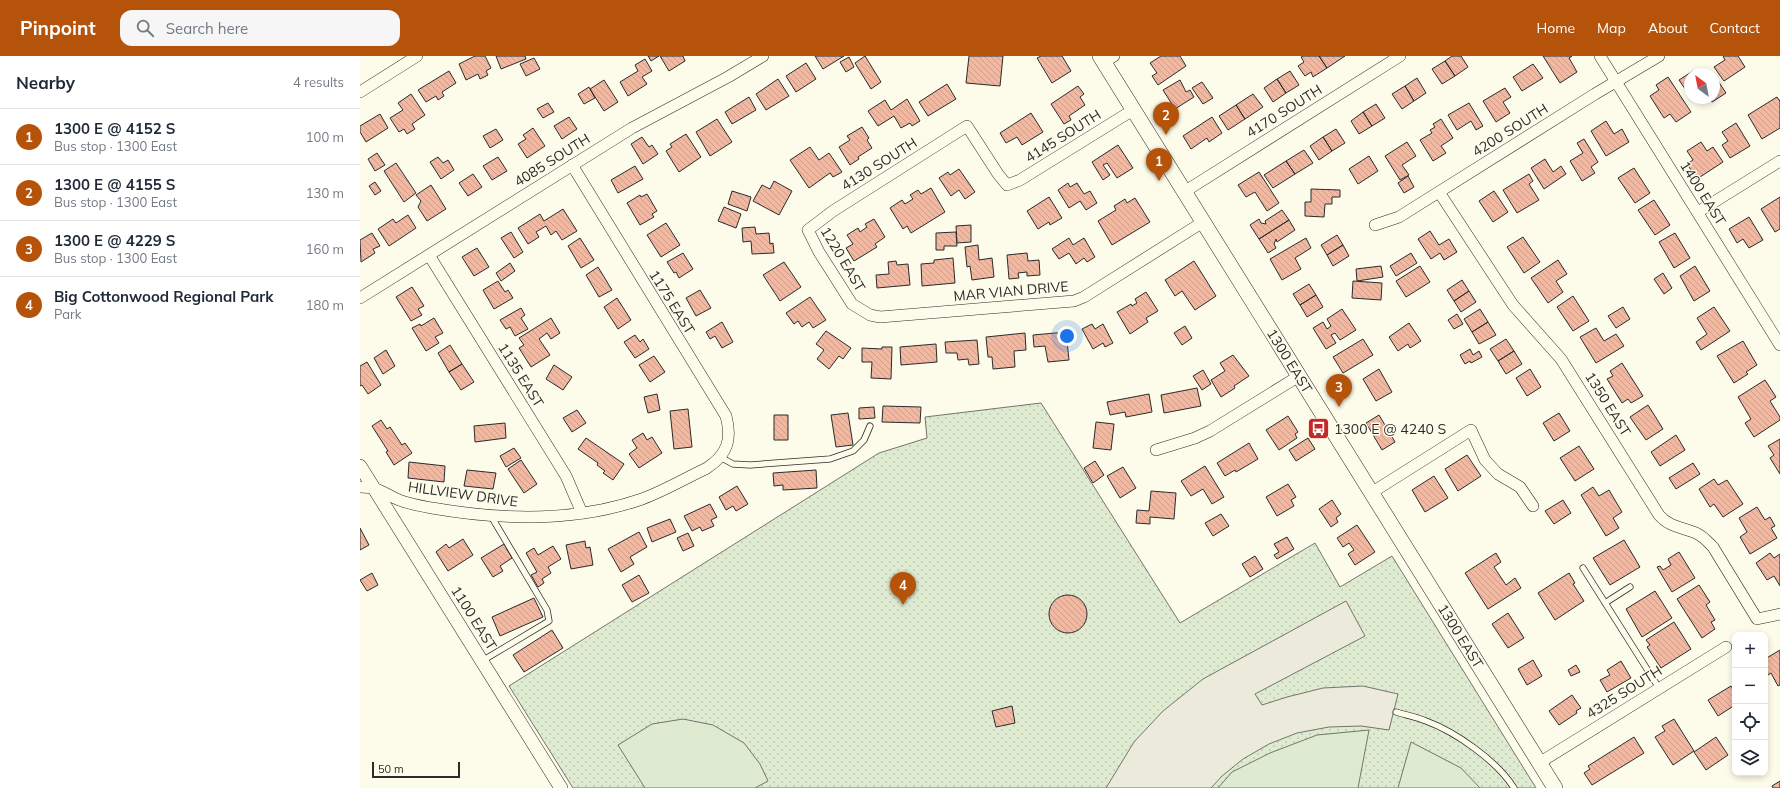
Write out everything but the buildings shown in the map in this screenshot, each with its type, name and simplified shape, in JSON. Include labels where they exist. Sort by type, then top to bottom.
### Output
[{"type":"main road","name":"1300 EAST","points":[[1106,58],[1133,110],[1555,788]]},
{"type":"street","points":[[360,92],[417,56]]},
{"type":"street","name":"4085 SOUTH","points":[[360,298],[632,128],[728,77],[763,56]]},
{"type":"street","name":"4170 SOUTH","points":[[1184,192],[1400,56]]},
{"type":"street","name":"1400 EAST","points":[[1600,56],[1780,345]]},
{"type":"street","name":"4200 SOUTH","points":[[1375,225],[1399,217],[1659,56]]},
{"type":"street","name":"4145 SOUTH","points":[[967,126],[998,174],[1007,185],[1020,180],[1133,110]]},
{"type":"street","name":"4130 SOUTH","points":[[808,230],[833,211],[967,126]]},
{"type":"street","points":[[1698,212],[1780,161]]},
{"type":"street","name":"1175 EAST","points":[[572,166],[726,416],[729,428],[729,442],[720,456]]},
{"type":"street","name":"1350 EAST","points":[[1439,192],[1513,305],[1561,359],[1659,515],[1670,525],[1696,533],[1706,539],[1713,547],[1757,619],[1780,614]]},
{"type":"street","name":"MAR VIAN DRIVE","points":[[852,304],[870,315],[880,317],[1074,301],[1084,297],[1203,222]]},
{"type":"street","name":"1220 EAST","points":[[808,230],[819,252],[852,304]]},
{"type":"street","name":"1135 EAST","points":[[429,255],[566,476],[582,513]]},
{"type":"street","points":[[1156,450],[1195,438],[1210,431],[1299,376]]},
{"type":"street","points":[[1371,493],[1471,430],[1485,460],[1498,474],[1520,487],[1533,506]]},
{"type":"street","name":"HILLVIEW DRIVE","points":[[360,487],[374,487],[400,501],[432,508],[491,516],[546,518],[620,506],[643,498],[707,468],[720,456]]},
{"type":"street","name":"1100 EAST","points":[[360,466],[561,788]]},
{"type":"street","name":"4325 SOUTH","points":[[1539,763],[1726,647]]},
{"type":"lane","points":[[720,456],[733,464],[750,465],[830,459],[853,451],[864,440],[870,426]]},
{"type":"lane","points":[[482,661],[549,620],[547,610],[491,516]]},
{"type":"lane","points":[[1583,568],[1659,688]]},
{"type":"lane","points":[[1606,603],[1630,587]]},
{"type":"lane","points":[[1396,712],[1427,721],[1456,736],[1488,760],[1514,788]]},
{"type":"green space","points":[[1041,403],[1180,623],[1315,543],[1340,587],[1392,556],[1536,788],[573,788],[509,686],[879,453],[927,438],[925,417]]},
{"type":"green space","points":[[683,719],[713,725],[744,743],[760,764],[768,781],[755,788],[645,788],[618,745],[652,724]]},
{"type":"green space","points":[[1369,730],[1358,788],[1218,788],[1232,772],[1270,753],[1317,735]]},
{"type":"green space","points":[[1411,742],[1461,768],[1480,788],[1398,788]]},
{"type":"shaded area","points":[[1346,601],[1365,636],[1255,694],[1262,705],[1323,688],[1363,686],[1398,694],[1389,730],[1361,726],[1329,727],[1297,733],[1269,744],[1243,759],[1222,776],[1211,788],[1106,788],[1134,742],[1163,711],[1203,679]]},
{"type":"place","name":"1300 E @ 4155 S","points":[[1166,135]]},
{"type":"place","name":"1300 E @ 4152 S","points":[[1159,181]]},
{"type":"place","name":"1300 E @ 4229 S","points":[[1339,407]]},
{"type":"place","name":"1300 E @ 4240 S","points":[[1318,429]]},
{"type":"place","name":"Big Cottonwood Regional Park","points":[[903,605]]}]
